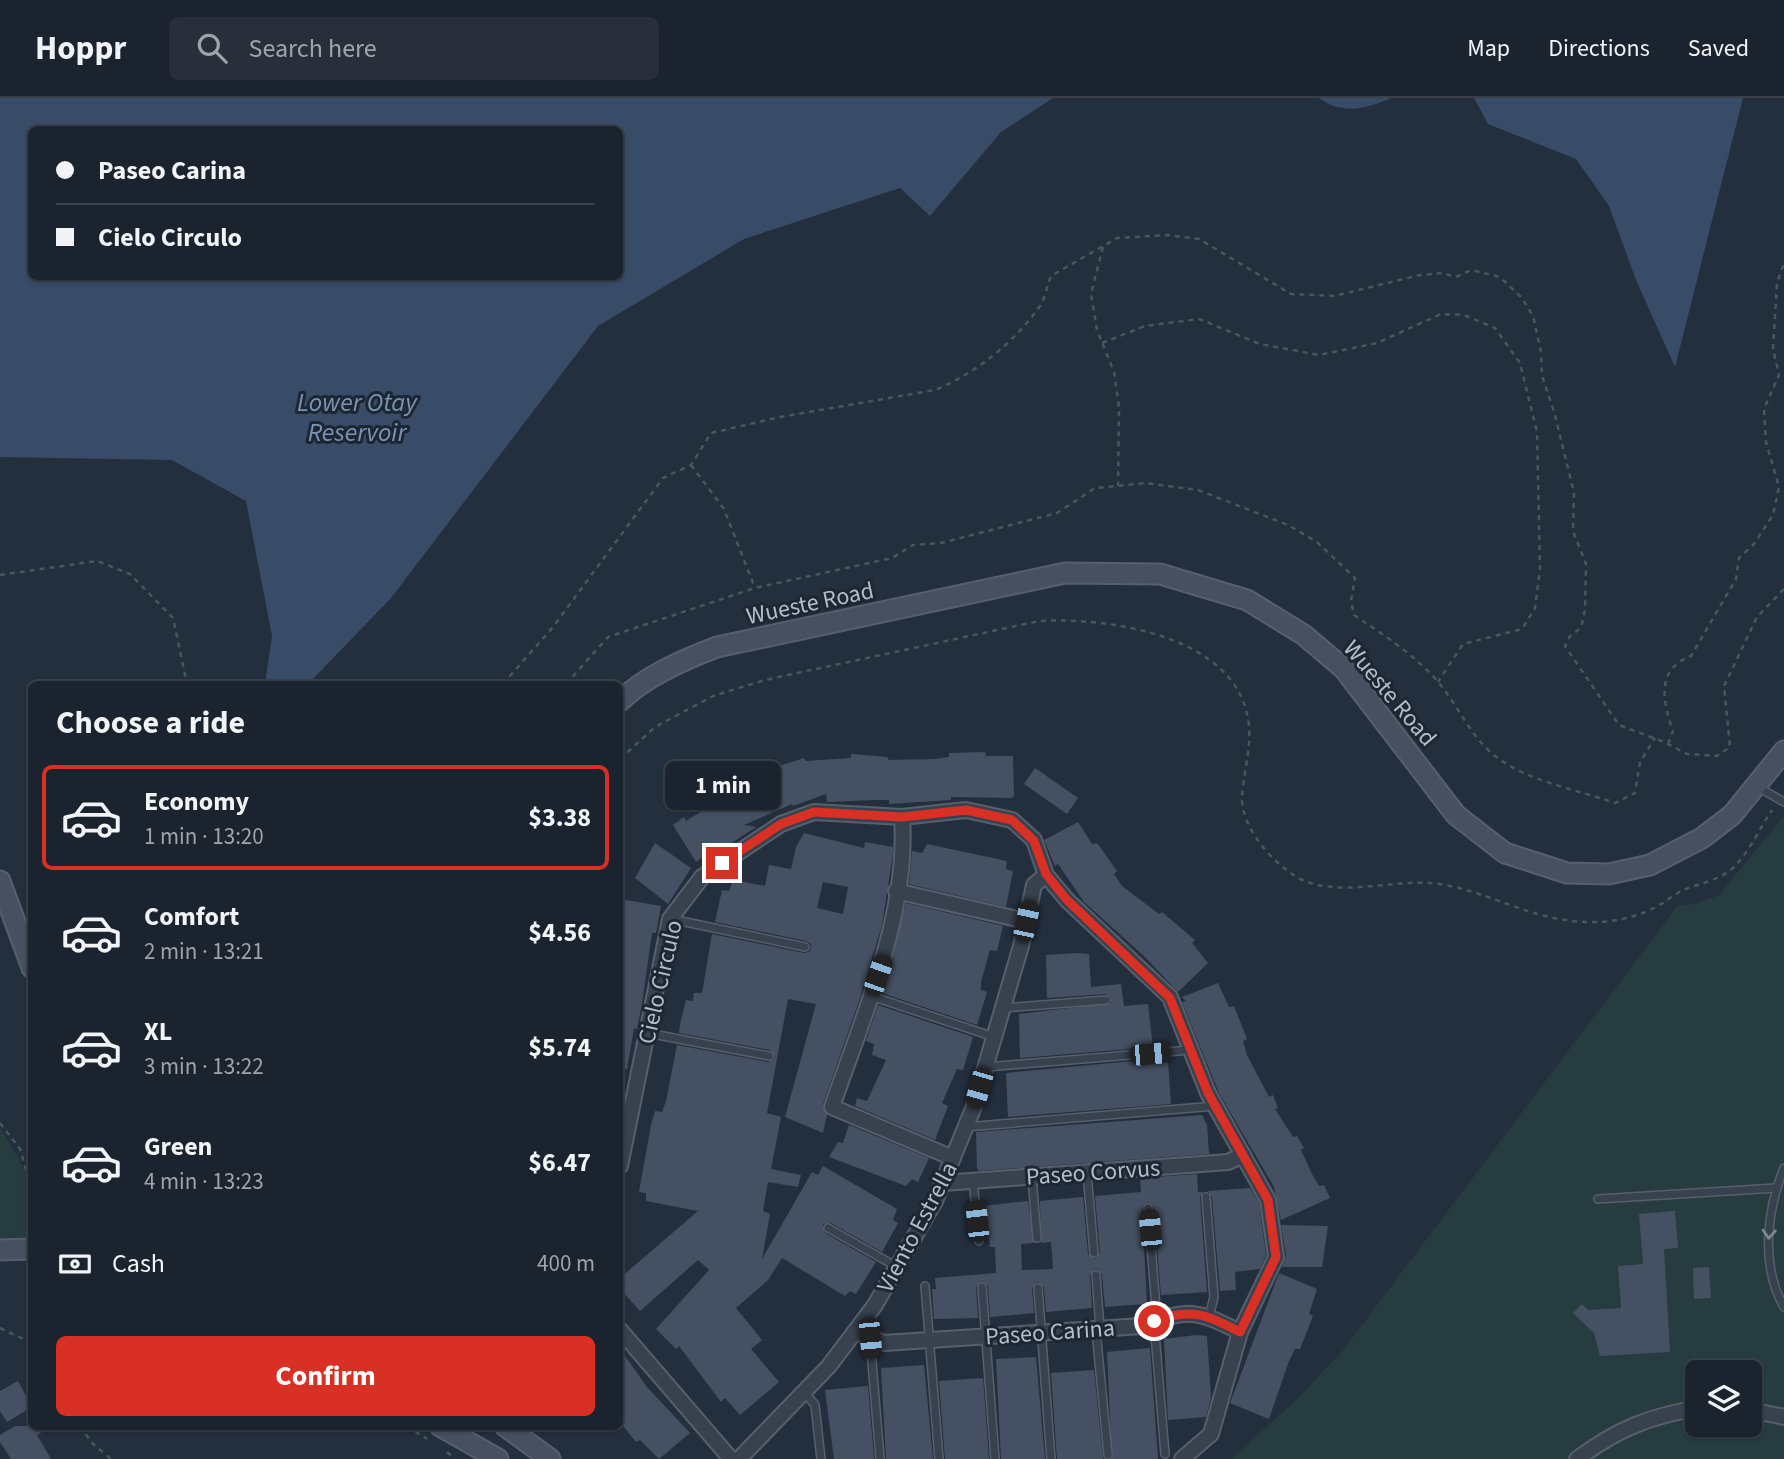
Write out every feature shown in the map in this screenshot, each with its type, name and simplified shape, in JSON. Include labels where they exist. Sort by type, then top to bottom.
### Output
[{"type":"street","name":"Wueste Road","points":[[623,698],[631,690],[677,664],[717,648],[1065,573],[1160,574],[1247,600],[1304,635],[1344,669],[1456,815],[1505,853],[1567,873],[1609,874],[1650,865],[1702,838],[1732,815],[1778,763]]},
{"type":"street","name":"Cielo Circulo","points":[[623,1152],[670,919],[702,877],[781,824],[814,812],[902,817],[966,810],[1012,820],[1034,841],[1046,874],[1067,900],[1170,998],[1215,1106],[1268,1200],[1276,1257],[1240,1332],[1211,1434],[1182,1459]]},
{"type":"street","points":[[902,817],[904,844],[885,954],[832,1107],[953,1158]]},
{"type":"street","name":"Viento Estrella","points":[[741,1458],[805,1393],[876,1305],[943,1183],[966,1127],[985,1068],[1034,885],[1046,874]]},
{"type":"street","points":[[0,881],[28,957]]},
{"type":"street","points":[[896,891],[1026,921]]},
{"type":"street","name":"Paseo Corvus","points":[[943,1183],[1228,1162],[1242,1155]]},
{"type":"street","points":[[0,1250],[28,1249]]},
{"type":"street","name":"Paseo Carina","points":[[855,1332],[884,1343],[1042,1334],[1142,1326],[1173,1315],[1201,1312],[1240,1332]]},
{"type":"street","points":[[623,1333],[741,1458]]},
{"type":"street","points":[[1577,1459],[1602,1440],[1640,1421],[1685,1411]]},
{"type":"street","points":[[1762,1412],[1784,1417]]},
{"type":"street","points":[[447,1430],[498,1459]]},
{"type":"street","points":[[510,1430],[550,1459]]},
{"type":"lane","points":[[1757,787],[1784,802]]},
{"type":"lane","points":[[670,919],[804,947]]},
{"type":"lane","points":[[870,996],[994,1037]]},
{"type":"lane","points":[[1003,1008],[1106,1000]]},
{"type":"lane","points":[[648,1033],[769,1056]]},
{"type":"lane","points":[[985,1068],[1191,1050]]},
{"type":"lane","points":[[966,1127],[1215,1106]]},
{"type":"lane","points":[[1784,1167],[1776,1188],[1769,1225],[1768,1258],[1784,1307]]},
{"type":"lane","points":[[1087,1172],[1094,1253]]},
{"type":"lane","points":[[1031,1176],[1037,1238]]},
{"type":"lane","points":[[973,1180],[979,1241]]},
{"type":"lane","points":[[1598,1199],[1776,1188]]},
{"type":"lane","points":[[1206,1197],[1214,1297],[1209,1317]]},
{"type":"lane","points":[[1148,1208],[1165,1454]]},
{"type":"lane","points":[[828,1228],[897,1268]]},
{"type":"lane","points":[[1096,1275],[1108,1455]]},
{"type":"lane","points":[[925,1286],[939,1459]]},
{"type":"lane","points":[[982,1287],[995,1459]]},
{"type":"lane","points":[[1038,1288],[1051,1459]]},
{"type":"lane","points":[[870,1338],[880,1459]]},
{"type":"lane","points":[[805,1393],[815,1405],[821,1459]]},
{"type":"path","points":[[506,681],[553,627],[663,478],[691,465],[711,433],[780,417],[935,390],[956,381],[986,361],[1014,335],[1041,305],[1051,276],[1117,238],[1167,235],[1199,239],[1292,294],[1334,296],[1420,275],[1442,274],[1456,277],[1471,270],[1500,277],[1522,298],[1533,316],[1541,352],[1542,376],[1555,415],[1574,493],[1573,531],[1586,564],[1585,610],[1581,628],[1570,636],[1565,646],[1619,725],[1687,754],[1717,756],[1730,747],[1724,686],[1757,617],[1784,589]]},
{"type":"path","points":[[1103,247],[1091,294],[1102,344],[1114,372],[1119,407],[1118,486]]},
{"type":"path","points":[[1668,744],[1673,731],[1662,703],[1666,679],[1680,660],[1691,656],[1736,579],[1738,558],[1754,544],[1773,515],[1779,487],[1766,442],[1764,410],[1779,375],[1773,349],[1777,283],[1784,263]]},
{"type":"path","points":[[1102,344],[1145,326],[1199,319],[1259,344],[1319,355],[1377,343],[1441,314],[1464,314],[1495,328],[1520,363],[1537,432],[1540,570],[1535,608],[1522,629],[1463,644],[1438,682]]},
{"type":"path","points":[[691,465],[724,509],[755,589]]},
{"type":"path","points":[[569,681],[608,637],[755,589],[892,558],[913,545],[940,543],[1057,513],[1095,488],[1145,483],[1198,490],[1288,525],[1317,542],[1354,578],[1351,601],[1354,615],[1398,645],[1438,682],[1494,756],[1529,776],[1615,803],[1635,793],[1640,762],[1654,738]]},
{"type":"path","points":[[0,575],[97,561],[130,574],[173,618],[186,681]]},
{"type":"path","points":[[623,755],[655,727],[713,696],[765,680],[1039,621],[1076,619],[1158,635],[1196,651],[1226,673],[1244,703],[1249,728],[1242,799],[1251,828],[1266,851],[1295,876],[1320,886],[1427,883],[1452,886],[1543,915],[1578,922],[1618,921],[1654,908],[1681,891],[1713,881],[1733,867],[1772,810]]},
{"type":"path","points":[[0,1123],[20,1149],[28,1176]]},
{"type":"path","points":[[0,1328],[28,1341]]},
{"type":"path","points":[[83,1430],[92,1443],[111,1459]]},
{"type":"green space","points":[[1784,816],[1784,1459],[1231,1459],[1296,1400],[1344,1349],[1677,906],[1695,904],[1719,895]]},
{"type":"green space","points":[[0,1127],[28,1175],[28,1249],[0,1253]]},
{"type":"water","name":"Lower Otay Reservoir","points":[[0,98],[1053,98],[1001,132],[930,216],[900,188],[744,239],[598,326],[391,598],[311,681],[265,681],[272,636],[246,501],[172,460],[0,457]]},
{"type":"water","points":[[1319,98],[1391,98],[1363,107],[1345,108],[1336,107]]},
{"type":"water","points":[[1474,98],[1743,98],[1675,367],[1636,280],[1609,206],[1576,159],[1488,124]]},
{"type":"building","points":[[985,752],[986,756],[1013,756],[1014,796],[1011,798],[951,797],[951,800],[889,804],[889,800],[827,802],[826,794],[793,806],[792,804],[744,825],[756,827],[710,857],[708,854],[696,862],[673,825],[684,817],[686,821],[726,796],[738,787],[735,784],[756,771],[777,763],[779,766],[804,758],[806,761],[851,758],[851,754],[887,757],[889,760],[935,759],[949,757],[949,753]]},
{"type":"building","points":[[1035,768],[1078,798],[1067,814],[1024,784]]},
{"type":"building","points":[[1078,822],[1092,844],[1097,843],[1117,871],[1114,874],[1122,886],[1159,914],[1162,912],[1195,940],[1192,943],[1208,963],[1178,992],[1145,957],[1084,902],[1058,864],[1055,866],[1044,840]]},
{"type":"building","points":[[804,833],[864,848],[865,842],[893,847],[882,925],[823,1104],[827,1115],[823,1133],[785,1117],[816,1004],[788,999],[767,1113],[781,1117],[771,1169],[801,1175],[798,1187],[768,1182],[763,1211],[770,1214],[762,1259],[812,1172],[818,1175],[823,1166],[897,1209],[893,1220],[898,1223],[882,1252],[831,1223],[823,1224],[825,1233],[876,1262],[856,1294],[850,1291],[845,1296],[782,1258],[768,1280],[736,1308],[762,1340],[751,1349],[779,1382],[740,1415],[725,1398],[721,1402],[679,1346],[676,1349],[656,1329],[709,1270],[698,1260],[640,1311],[623,1292],[626,1285],[623,1275],[698,1211],[646,1201],[646,1193],[639,1192],[651,1125],[655,1111],[662,1112],[666,1101],[677,1045],[768,1062],[775,1058],[770,1050],[679,1033],[686,1000],[693,1001],[694,993],[702,993],[712,934],[804,953],[810,951],[811,944],[806,941],[715,922],[722,890],[729,891],[733,880],[765,886],[769,865],[791,869],[796,847]],"holes":[[[823,882],[848,887],[843,914],[817,908]]]},
{"type":"building","points":[[655,843],[691,868],[668,904],[635,878]]},
{"type":"building","points":[[927,844],[1007,861],[1006,869],[1013,871],[1006,907],[909,884],[912,851],[922,853]]},
{"type":"building","points":[[623,900],[661,906],[656,933],[652,933],[642,1004],[637,1029],[634,1028],[627,1069],[623,1068]]},
{"type":"building","points":[[906,903],[1003,926],[997,951],[990,950],[981,982],[981,990],[987,992],[977,1025],[882,993]]},
{"type":"building","points":[[1089,954],[1091,987],[1121,984],[1124,1006],[1148,1004],[1153,1047],[1020,1058],[1019,1014],[1111,1003],[1111,997],[1106,994],[1047,998],[1046,955]]},
{"type":"building","points":[[1218,983],[1229,1007],[1234,1006],[1247,1039],[1243,1041],[1247,1055],[1269,1097],[1273,1095],[1278,1108],[1275,1109],[1293,1137],[1297,1136],[1304,1148],[1301,1150],[1312,1174],[1319,1186],[1324,1185],[1330,1198],[1281,1220],[1274,1187],[1219,1093],[1182,1002],[1186,1001],[1182,997]]},
{"type":"building","points":[[878,1005],[973,1037],[963,1070],[957,1069],[942,1103],[948,1106],[935,1140],[855,1106],[857,1098],[867,1101],[886,1060],[872,1055],[874,1044],[866,1041]]},
{"type":"building","points":[[1154,1059],[1168,1063],[1171,1104],[1008,1117],[1006,1073]]},
{"type":"building","points":[[1202,1115],[1207,1125],[1209,1154],[979,1171],[977,1168],[976,1132]]},
{"type":"building","points":[[849,1125],[929,1158],[918,1182],[912,1179],[906,1186],[829,1157],[838,1142],[843,1143]]},
{"type":"building","points":[[1197,1174],[1198,1192],[1203,1192],[1200,1197],[1207,1292],[1161,1295],[1154,1208],[1147,1202],[1142,1208],[1147,1304],[1105,1307],[1102,1274],[1096,1269],[1090,1275],[1092,1308],[1046,1312],[1044,1287],[1037,1282],[1032,1288],[1034,1313],[990,1317],[988,1286],[982,1281],[976,1287],[978,1318],[934,1319],[932,1289],[936,1289],[935,1278],[996,1273],[995,1247],[990,1247],[989,1237],[986,1237],[983,1206],[1028,1201],[1034,1243],[1021,1244],[1022,1270],[1053,1269],[1051,1242],[1041,1243],[1040,1201],[1083,1197],[1088,1254],[1095,1259],[1100,1252],[1095,1196],[1141,1192],[1140,1178]]},
{"type":"building","points":[[1250,1188],[1259,1203],[1266,1255],[1260,1269],[1235,1272],[1236,1290],[1220,1291],[1212,1197],[1208,1191]]},
{"type":"building","points":[[1675,1211],[1678,1248],[1664,1249],[1670,1352],[1600,1356],[1594,1333],[1573,1313],[1582,1304],[1588,1310],[1621,1308],[1618,1266],[1643,1264],[1639,1214]]},
{"type":"building","points":[[1281,1225],[1328,1226],[1322,1267],[1282,1267],[1286,1256]]},
{"type":"building","points":[[1709,1267],[1711,1298],[1694,1299],[1693,1268]]},
{"type":"building","points":[[1279,1273],[1317,1289],[1309,1314],[1313,1316],[1300,1349],[1295,1349],[1289,1361],[1269,1419],[1230,1403]]},
{"type":"building","points":[[1207,1336],[1211,1398],[1206,1417],[1168,1420],[1164,1339]]},
{"type":"building","points":[[1150,1348],[1158,1459],[1112,1459],[1107,1352]]},
{"type":"building","points":[[623,1353],[647,1387],[690,1433],[659,1459],[640,1440],[636,1442],[623,1426]]},
{"type":"building","points":[[1036,1357],[1045,1459],[1001,1459],[996,1359]]},
{"type":"building","points":[[924,1365],[933,1459],[886,1459],[881,1368]]},
{"type":"building","points":[[1094,1370],[1103,1459],[1057,1459],[1051,1373]]},
{"type":"building","points":[[983,1378],[989,1459],[945,1459],[939,1381]]},
{"type":"building","points":[[18,1381],[28,1400],[28,1409],[7,1422],[0,1411],[0,1391]]},
{"type":"building","points":[[868,1386],[874,1459],[834,1459],[825,1390]]},
{"type":"building","points":[[15,1426],[28,1426],[28,1430],[45,1430],[37,1435],[51,1459],[11,1459],[0,1442],[0,1435]]},
{"type":"route","points":[[722,863],[781,824],[814,812],[902,817],[966,810],[1012,820],[1034,841],[1046,874],[1067,900],[1170,998],[1208,1093],[1268,1200],[1276,1257],[1240,1332],[1201,1312],[1173,1315],[1154,1321]]}]
